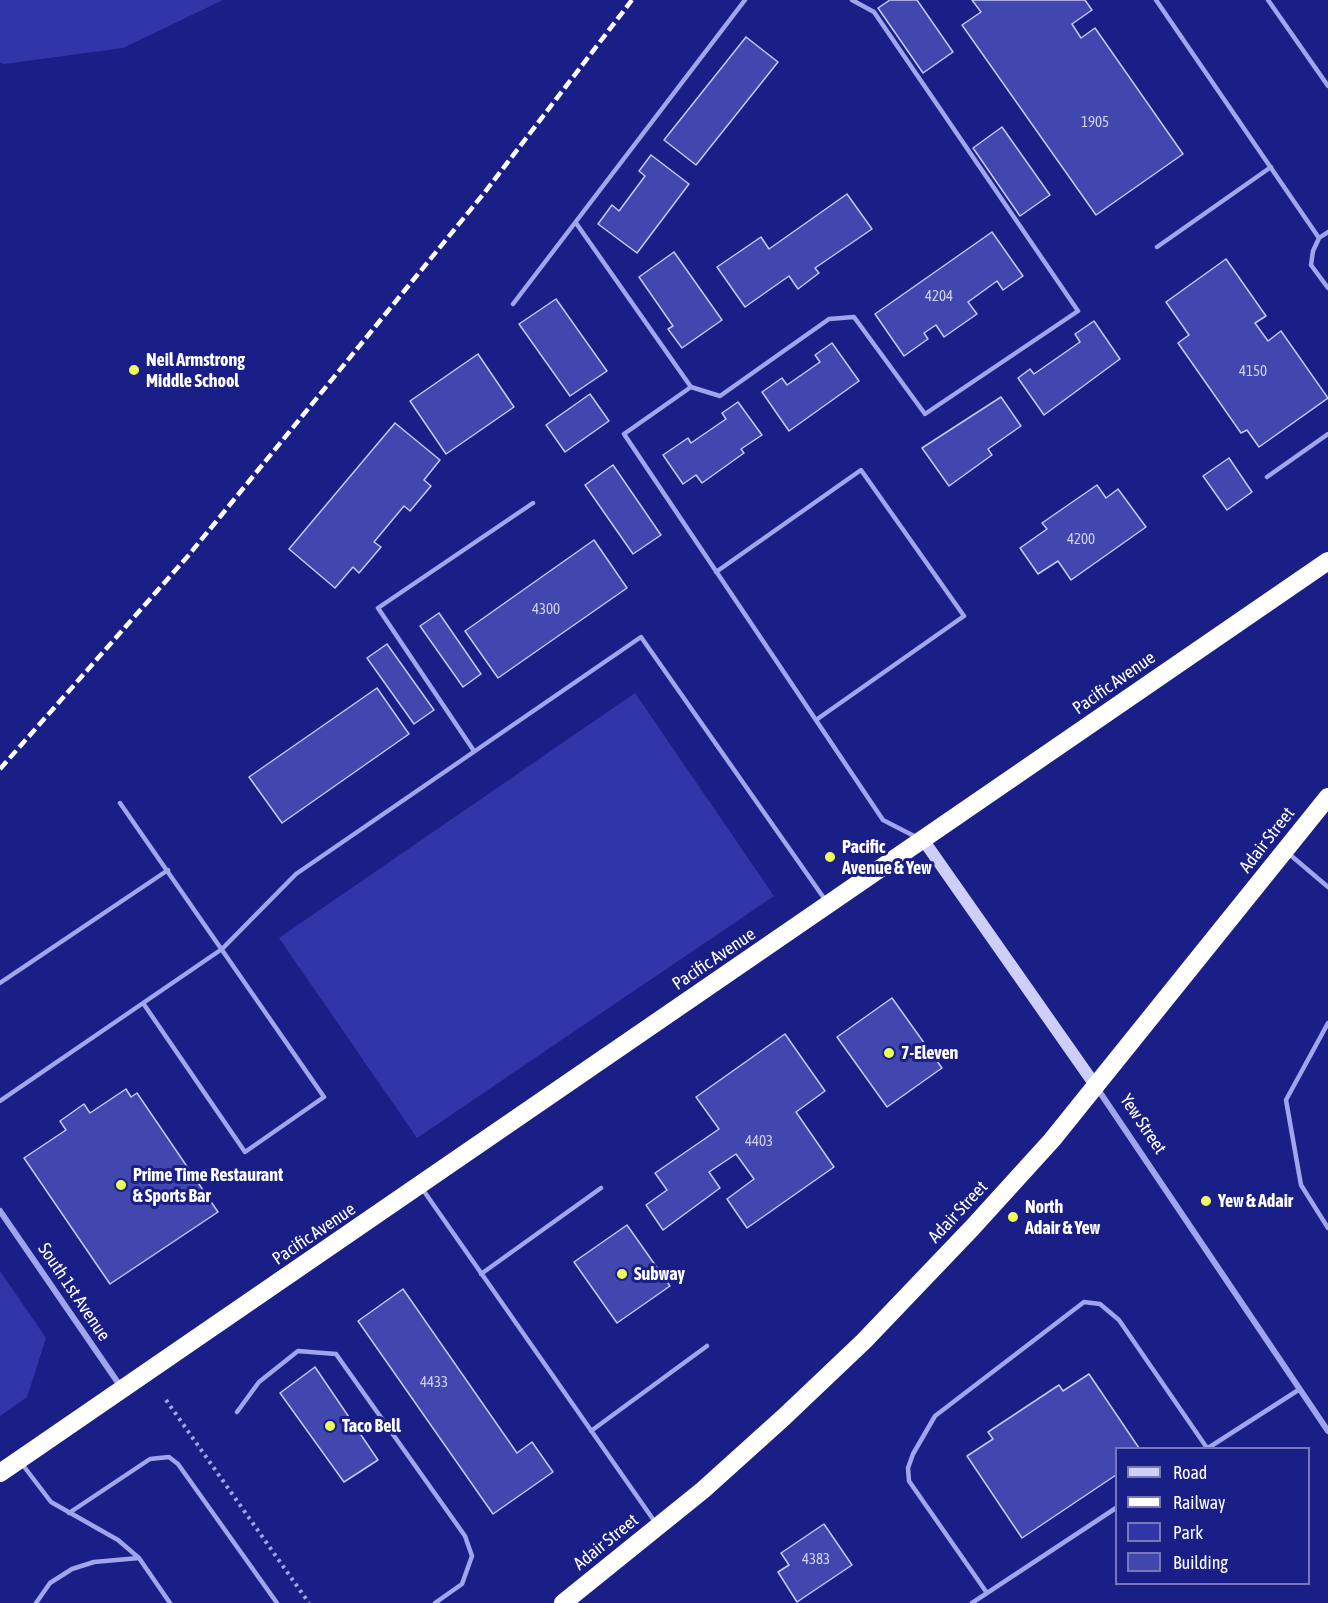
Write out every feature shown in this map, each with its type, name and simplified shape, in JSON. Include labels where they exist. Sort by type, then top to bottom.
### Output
[{"type":"highway","name":"Pacific Avenue","points":[[0,1473],[924,841],[1328,561]]},
{"type":"highway","name":"Adair Street","points":[[563,1603],[659,1527],[784,1417],[864,1341],[986,1214],[1052,1140],[1328,797]]},
{"type":"street","name":"Yew Street","points":[[924,841],[1095,1085],[1328,1431]]},
{"type":"street","name":"South 1st Avenue","points":[[0,1211],[123,1390]]},
{"type":"lane","points":[[513,304],[745,0]]},
{"type":"lane","points":[[576,223],[691,387],[720,396],[829,319],[854,316],[925,414],[1078,311],[874,12],[852,0]]},
{"type":"lane","points":[[1156,0],[1319,238]]},
{"type":"lane","points":[[1268,0],[1328,86]]},
{"type":"lane","points":[[1157,247],[1271,167]]},
{"type":"lane","points":[[1328,232],[1319,238],[1312,251],[1311,265],[1328,288]]},
{"type":"lane","points":[[691,387],[624,434],[883,820],[924,841]]},
{"type":"lane","points":[[1267,477],[1328,434]]},
{"type":"lane","points":[[716,572],[861,470],[964,616],[816,720]]},
{"type":"lane","points":[[474,751],[378,608],[533,503]]},
{"type":"lane","points":[[0,1101],[222,949],[296,874],[641,637],[829,906]]},
{"type":"lane","points":[[120,803],[324,1097],[245,1152],[143,1003]]},
{"type":"lane","points":[[1286,851],[1328,887]]},
{"type":"lane","points":[[0,983],[168,870]]},
{"type":"lane","points":[[1328,1023],[1286,1100],[1301,1185],[1328,1228]]},
{"type":"lane","points":[[421,1186],[659,1527]]},
{"type":"lane","points":[[481,1274],[601,1188]]},
{"type":"lane","points":[[987,1593],[909,1481],[908,1468],[913,1454],[935,1416],[1084,1302],[1100,1304],[1119,1320],[1207,1447]]},
{"type":"lane","points":[[591,1431],[707,1346]]},
{"type":"lane","points":[[237,1412],[259,1382],[298,1351],[336,1354],[465,1536],[472,1556],[462,1584],[435,1603]]},
{"type":"lane","points":[[1211,1447],[1300,1389]]},
{"type":"lane","points":[[69,1513],[150,1459],[169,1457],[178,1464],[277,1603]]},
{"type":"lane","points":[[20,1460],[51,1502],[118,1540],[139,1558],[170,1603]]},
{"type":"lane","points":[[972,1603],[1115,1509]]},
{"type":"lane","points":[[36,1603],[50,1584],[72,1569],[94,1562],[139,1558]]},
{"type":"path","points":[[166,1400],[309,1603]]},
{"type":"green space","points":[[0,0],[223,0],[123,48],[4,64],[0,63]]},
{"type":"green space","points":[[635,693],[774,896],[417,1138],[279,938]]},
{"type":"green space","points":[[0,1271],[46,1338],[27,1397],[0,1416]]},
{"type":"building","points":[[890,0],[917,0],[953,52],[923,73],[878,8]]},
{"type":"building","points":[[972,0],[1085,0],[1092,10],[1072,24],[1081,38],[1095,28],[1183,154],[1096,215],[962,25],[981,12]]},
{"type":"building","points":[[746,37],[778,62],[696,165],[664,140]]},
{"type":"building","points":[[1002,127],[1050,195],[1020,216],[973,148]]},
{"type":"building","points":[[651,155],[689,184],[637,253],[598,224],[612,205],[619,211],[645,176],[639,171]]},
{"type":"building","points":[[847,194],[872,229],[815,268],[819,273],[798,289],[789,276],[745,307],[717,267],[761,237],[769,249]]},
{"type":"building","points":[[992,232],[1023,276],[1003,290],[997,281],[968,302],[977,314],[944,337],[936,325],[924,333],[928,339],[904,356],[875,314]]},
{"type":"building","points":[[674,252],[722,320],[682,348],[668,329],[673,326],[639,277]]},
{"type":"building","points":[[1226,259],[1266,316],[1255,323],[1268,341],[1281,331],[1328,398],[1259,447],[1247,430],[1241,433],[1178,343],[1189,335],[1166,302]]},
{"type":"building","points":[[556,299],[607,371],[570,396],[519,324]]},
{"type":"building","points":[[1094,321],[1120,359],[1044,415],[1018,378],[1030,369],[1034,374],[1080,342],[1075,334]]},
{"type":"building","points":[[832,343],[859,381],[789,431],[762,392],[782,378],[787,385],[820,362],[815,355]]},
{"type":"building","points":[[478,354],[514,407],[446,454],[410,401]]},
{"type":"building","points":[[590,394],[609,421],[565,452],[546,425]]},
{"type":"building","points":[[1001,397],[1021,426],[988,449],[992,455],[949,486],[922,448]]},
{"type":"building","points":[[738,402],[762,435],[741,449],[744,453],[702,483],[696,475],[683,484],[663,455],[688,438],[691,443],[726,419],[722,413]]},
{"type":"building","points":[[395,423],[440,460],[424,480],[431,486],[410,511],[404,506],[374,542],[381,547],[359,573],[353,567],[335,588],[289,549]]},
{"type":"building","points":[[1229,458],[1252,492],[1227,510],[1203,476]]},
{"type":"building","points":[[613,465],[661,535],[633,554],[585,485]]},
{"type":"building","points":[[1097,485],[1106,498],[1118,489],[1146,527],[1071,580],[1058,561],[1038,574],[1020,548],[1047,529],[1042,523]]},
{"type":"building","points":[[594,540],[627,588],[498,678],[465,631]]},
{"type":"building","points":[[439,613],[481,674],[463,687],[420,626]]},
{"type":"building","points":[[387,644],[434,710],[414,724],[367,658]]},
{"type":"building","points":[[377,688],[409,734],[282,823],[249,777]]},
{"type":"building","name":"7-Eleven","points":[[892,998],[942,1068],[887,1107],[837,1037]]},
{"type":"building","points":[[785,1034],[825,1091],[796,1112],[834,1167],[747,1228],[727,1199],[754,1179],[736,1154],[709,1172],[720,1188],[663,1230],[646,1205],[667,1190],[655,1173],[719,1129],[696,1097]]},
{"type":"building","name":"Prime Time Restaurant & Sports Bar","points":[[126,1089],[131,1097],[137,1093],[218,1212],[110,1284],[24,1158],[66,1130],[60,1121],[84,1104],[90,1113]]},
{"type":"building","name":"Subway","points":[[627,1225],[670,1286],[617,1323],[574,1262]]},
{"type":"building","points":[[403,1289],[517,1453],[532,1442],[553,1472],[493,1514],[358,1321]]},
{"type":"building","name":"Taco Bell","points":[[315,1367],[378,1460],[344,1482],[280,1393]]},
{"type":"building","points":[[1089,1374],[1138,1447],[1115,1447],[1115,1476],[1022,1538],[967,1456],[993,1439],[988,1432],[1059,1385],[1063,1391]]},
{"type":"building","points":[[824,1524],[852,1565],[797,1602],[778,1572],[789,1565],[781,1553]]},
{"type":"railway","points":[[0,769],[188,556],[485,192],[632,0]]},
{"type":"place","name":"Neil Armstrong Middle School","points":[[134,370]]},
{"type":"place","name":"Pacific Avenue & Yew","points":[[830,857]]},
{"type":"place","name":"7-Eleven","points":[[889,1053]]},
{"type":"place","name":"Prime Time Restaurant & Sports Bar","points":[[121,1185]]},
{"type":"place","name":"Yew & Adair","points":[[1206,1201]]},
{"type":"place","name":"North Adair & Yew","points":[[1013,1217]]},
{"type":"place","name":"Subway","points":[[622,1274]]},
{"type":"place","name":"Taco Bell","points":[[330,1426]]}]
